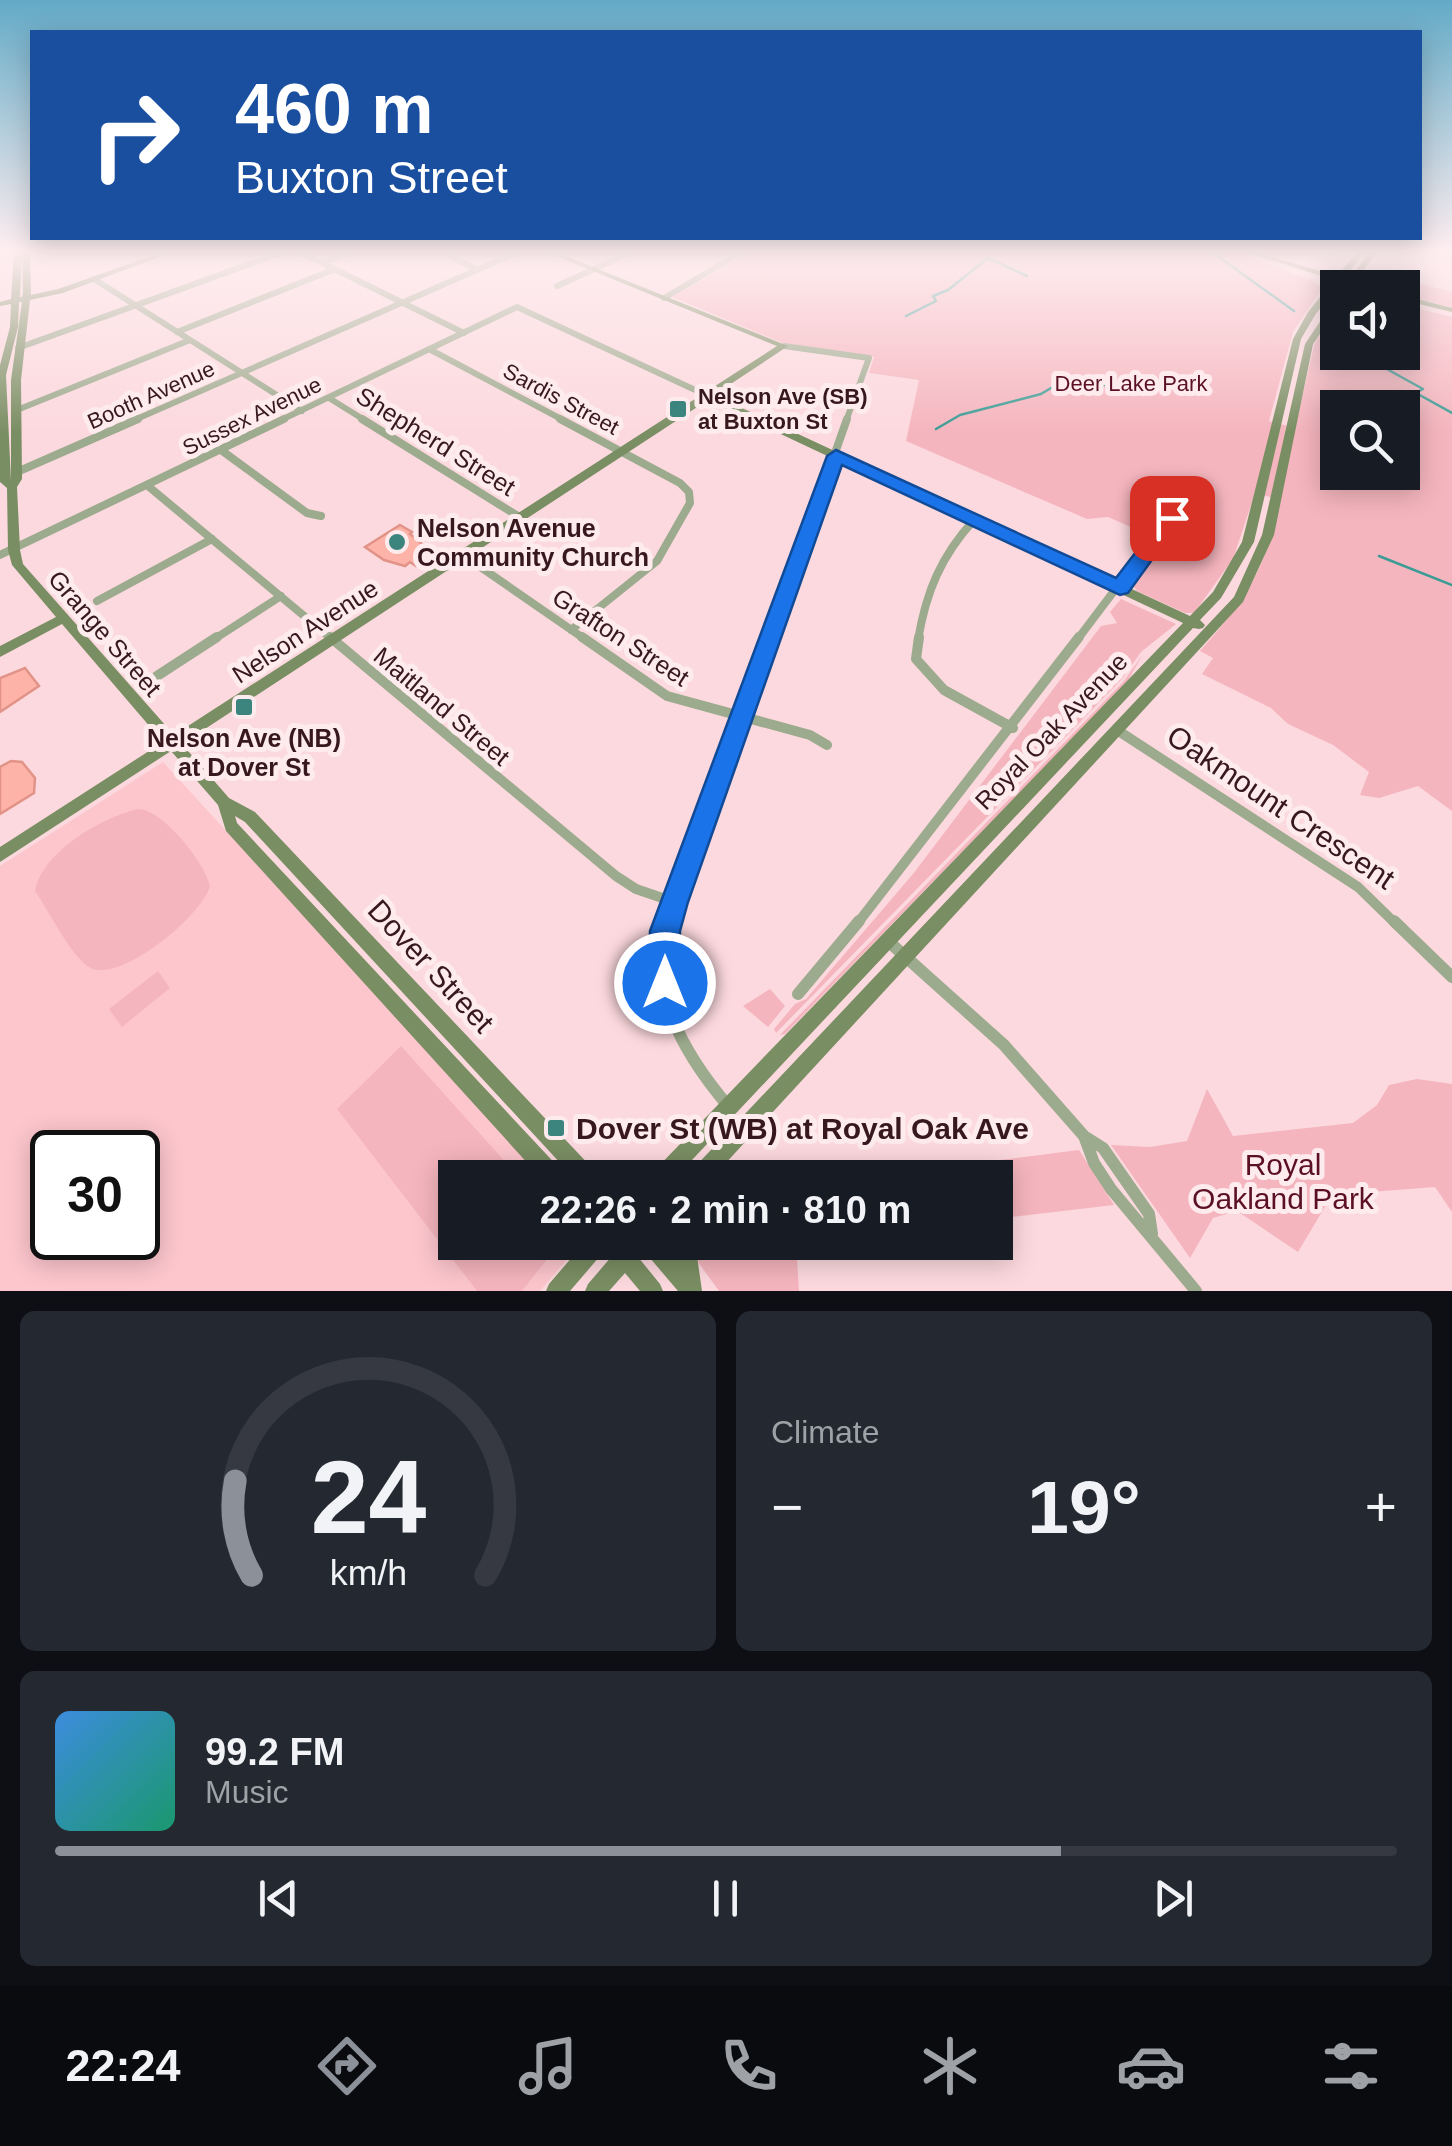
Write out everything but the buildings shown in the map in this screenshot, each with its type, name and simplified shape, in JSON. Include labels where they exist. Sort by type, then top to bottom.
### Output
[{"type":"main road","name":"Grange Street","points":[[12,488],[5,482],[1,382],[18,312]]},
{"type":"main road","name":"Grange Street","points":[[20,312],[17,472],[12,488],[7,553],[172,743]]},
{"type":"main road","points":[[700,312],[784,346]]},
{"type":"main road","name":"Royal Oak Avenue","points":[[677,1160],[1194,622],[1240,560],[1268,496],[1297,339],[1314,312]]},
{"type":"main road","name":"Royal Oak Avenue","points":[[1284,425],[1309,344],[1320,328]]},
{"type":"main road","name":"Nelson Avenue","points":[[0,855],[784,346]]},
{"type":"main road","points":[[1,382],[16,380]]},
{"type":"main road","points":[[708,396],[1210,630]]},
{"type":"main road","name":"Royal Oak Avenue","points":[[715,1160],[1239,599],[1268,535],[1268,496]]},
{"type":"main road","points":[[0,652],[62,619]]},
{"type":"main road","name":"Dover Street","points":[[172,743],[224,802],[250,817],[571,1160]]},
{"type":"main road","name":"Dover Street","points":[[224,802],[231,826],[539,1160]]},
{"type":"main road","points":[[556,1291],[583,1260]]},
{"type":"main road","points":[[595,1291],[616,1260]]},
{"type":"main road","points":[[633,1260],[653,1291]]},
{"type":"main road","points":[[665,1260],[692,1290]]},
{"type":"main road","points":[[688,1260],[692,1290]]},
{"type":"street","points":[[18,348],[118,312]]},
{"type":"street","points":[[146,312],[302,411]]},
{"type":"street","points":[[177,332],[227,312]]},
{"type":"street","name":"Booth Avenue","points":[[17,472],[382,312]]},
{"type":"street","points":[[422,312],[464,333]]},
{"type":"street","name":"Sussex Avenue","points":[[7,553],[506,312]]},
{"type":"street","points":[[531,312],[708,396]]},
{"type":"street","points":[[17,410],[190,340]]},
{"type":"street","points":[[729,1107],[686,1057],[670,1009],[663,950],[674,902],[870,358],[784,346]]},
{"type":"street","name":"Sardis Street","points":[[429,349],[684,486],[690,502],[657,561],[571,630]]},
{"type":"street","name":"Shepherd Street","points":[[329,398],[521,518]]},
{"type":"street","points":[[221,450],[308,513],[321,516]]},
{"type":"street","name":"Maitland Street","points":[[148,486],[616,876],[636,889],[674,902]]},
{"type":"street","name":"Royal Oak Avenue","points":[[798,994],[893,882],[1120,588],[1176,509]]},
{"type":"street","points":[[974,520],[937,564],[916,660],[932,682],[1013,728]]},
{"type":"street","points":[[97,600],[212,540]]},
{"type":"street","name":"Grafton Street","points":[[463,555],[667,696],[810,735],[826,745]]},
{"type":"street","points":[[156,676],[280,596]]},
{"type":"street","name":"Oakmount Crescent","points":[[1117,730],[1358,887],[1452,977]]},
{"type":"street","points":[[888,941],[1013,1054],[1084,1136],[1088,1152],[1136,1222],[1152,1234],[1196,1291]]},
{"type":"shaded area","points":[[163,762],[527,1160],[438,1160],[438,1260],[566,1260],[540,1291],[0,1291],[0,866]]},
{"type":"green space","name":"Deer Lake Park","points":[[709,312],[1306,312],[1293,332],[1269,421],[1295,428],[1315,342],[1320,336],[1320,370],[1420,370],[1420,312],[1452,317],[1452,811],[1418,786],[1379,798],[1360,795],[1369,772],[1333,745],[1288,724],[1271,708],[1202,674],[1213,658],[1200,651],[1252,582],[1281,500],[1255,493],[1233,559],[1194,613],[1185,613],[1137,591],[1132,584],[1175,527],[1191,528],[1193,523],[1182,517],[1179,510],[1173,508],[1151,536],[1108,517],[1087,519],[906,441],[919,380],[869,373],[874,357],[783,343]]},
{"type":"green space","points":[[1121,599],[1176,624],[1141,652],[1122,679],[776,1033],[774,1029],[795,1004],[806,999],[913,874],[1101,626],[1117,623],[1110,612]]},
{"type":"green space","points":[[1143,654],[1127,682],[780,1035],[1124,681]]},
{"type":"green space","points":[[138,809],[148,811],[170,827],[200,864],[210,886],[192,914],[158,944],[119,966],[102,970],[89,967],[67,943],[35,891],[49,863],[76,838]]},
{"type":"green space","points":[[158,971],[170,988],[122,1027],[109,1009]]},
{"type":"green space","points":[[770,989],[785,1006],[768,1027],[743,1006]]},
{"type":"green space","points":[[401,1046],[504,1160],[438,1160],[438,1240],[337,1109]]},
{"type":"green space","name":"Royal Oakland Park","points":[[1417,1079],[1452,1084],[1452,1212],[1435,1187],[1332,1195],[1298,1252],[1237,1211],[1213,1218],[1190,1258],[1111,1145],[1150,1147],[1187,1141],[1207,1089],[1233,1136],[1353,1123],[1377,1105],[1389,1085]]},
{"type":"green space","points":[[1079,1150],[1114,1205],[1013,1217],[1013,1160],[1000,1160]]},
{"type":"green space","points":[[453,1260],[547,1260],[522,1291],[477,1291]]},
{"type":"green space","points":[[797,1260],[799,1291],[719,1291],[698,1262]]},
{"type":"waterway","points":[[906,316],[914,312]]},
{"type":"waterway","points":[[1389,370],[1423,389],[1416,393],[1452,413]]},
{"type":"waterway","points":[[936,429],[960,415],[1041,394],[1056,385],[1077,382],[1114,386]]},
{"type":"waterway","points":[[1379,556],[1452,585]]},
{"type":"place","name":"Nelson Ave (SB) at Buxton St","points":[[678,409]]},
{"type":"place","name":"Nelson Avenue Community Church","points":[[397,542]]},
{"type":"place","name":"Nelson Ave (NB) at Dover St","points":[[244,707]]},
{"type":"place","name":"Dover St (WB) at Royal Oak Ave","points":[[556,1128]]},
{"type":"route","points":[[665,983],[665,931],[674,902],[836,456],[1120,588],[1172,518]]}]
